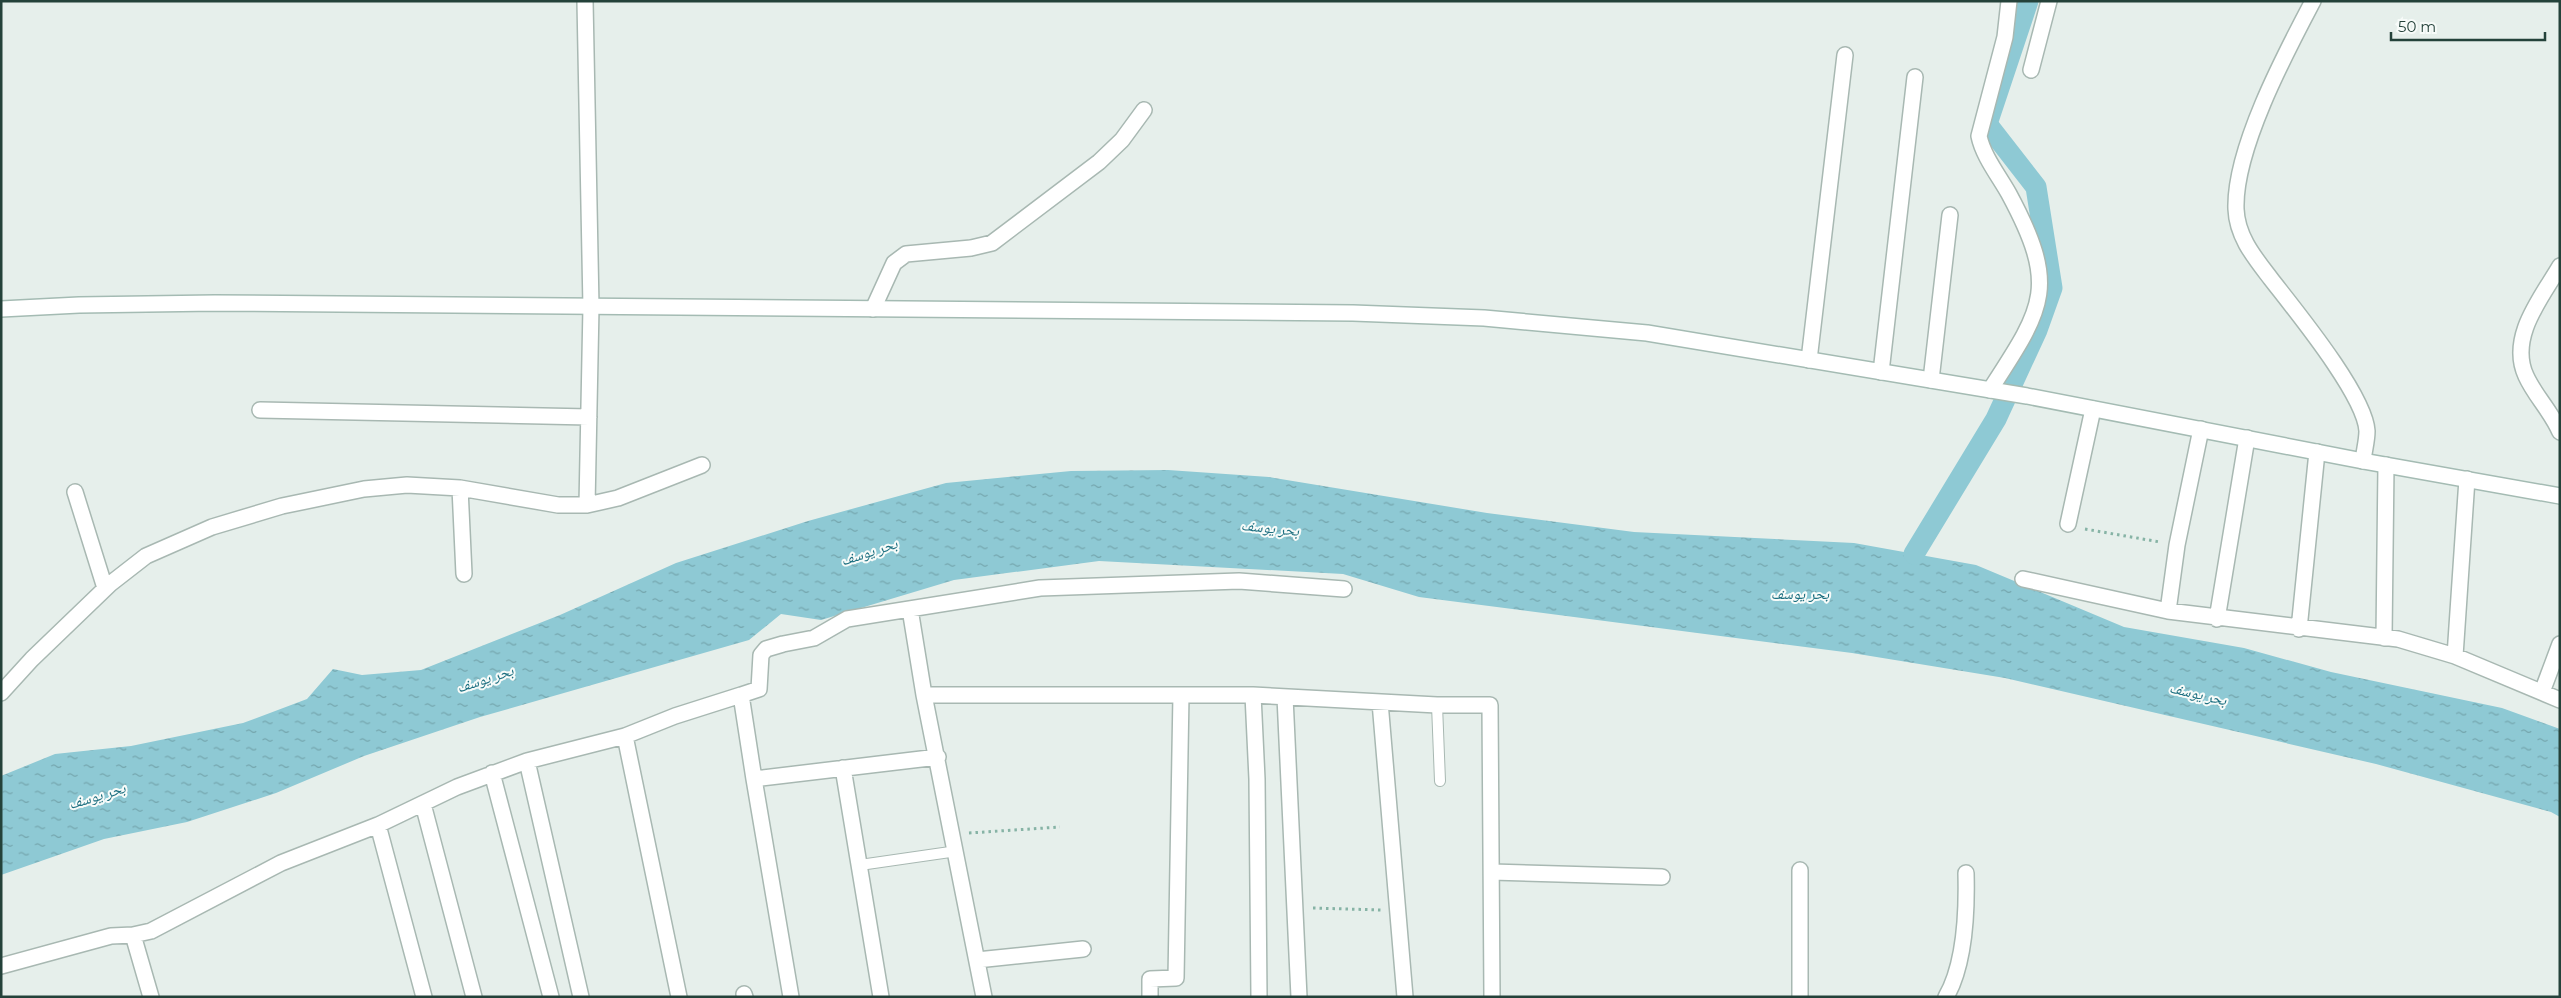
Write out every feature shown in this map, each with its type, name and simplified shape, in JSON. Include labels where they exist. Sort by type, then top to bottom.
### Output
[{"type":"street","points":[[585,1],[591,307],[587,505]]},
{"type":"street","points":[[1994,390],[2030,324],[2040,296],[2040,271],[2025,226],[1979,136],[2005,38],[2009,1]]},
{"type":"street","points":[[2031,70],[2048,1]]},
{"type":"street","points":[[2313,1],[2252,131],[2239,176],[2236,209],[2244,240],[2252,254],[2304,322],[2355,395],[2367,430],[2363,461]]},
{"type":"street","points":[[1809,360],[1845,55]]},
{"type":"street","points":[[1881,372],[1915,77]]},
{"type":"street","points":[[873,309],[894,263],[906,254],[971,248],[992,243],[1098,162],[1122,140],[1144,110]]},
{"type":"street","points":[[1931,380],[1950,215]]},
{"type":"street","points":[[2560,266],[2528,321],[2522,352],[2526,375],[2560,432]]},
{"type":"street","points":[[1,309],[61,305],[205,303],[1353,313],[1484,318],[1647,333],[1994,390],[2363,461],[2560,496]]},
{"type":"street","points":[[2068,524],[2093,409]]},
{"type":"street","points":[[260,410],[589,417]]},
{"type":"street","points":[[2168,611],[2177,544],[2202,429]]},
{"type":"street","points":[[2217,619],[2247,438]]},
{"type":"street","points":[[2299,629],[2317,452]]},
{"type":"street","points":[[1,693],[32,659],[105,588],[146,556],[212,527],[282,506],[364,489],[407,485],[460,488],[542,503],[587,505],[618,498],[702,465]]},
{"type":"street","points":[[2384,638],[2386,465]]},
{"type":"street","points":[[2455,656],[2467,478]]},
{"type":"street","points":[[460,488],[464,574]]},
{"type":"street","points":[[75,492],[105,588]]},
{"type":"street","points":[[2023,579],[2168,611],[2217,619],[2405,641],[2455,656],[2560,700]]},
{"type":"street","points":[[1,966],[111,936],[133,935],[160,927],[281,862],[378,825],[457,786],[527,761],[625,736],[675,716],[759,689],[759,662],[761,655],[766,649],[814,638],[847,619],[1040,588],[1078,585],[1239,581],[1344,589]]},
{"type":"street","points":[[910,609],[924,695],[957,851],[984,997]]},
{"type":"street","points":[[2542,692],[2560,644]]},
{"type":"street","points":[[741,695],[791,997]]},
{"type":"street","points":[[924,695],[1253,695],[1437,705],[1490,705],[1492,997]]},
{"type":"street","points":[[1150,997],[1150,979],[1176,978],[1180,695]]},
{"type":"street","points":[[1253,695],[1257,779],[1259,997]]},
{"type":"street","points":[[1285,697],[1299,997]]},
{"type":"street","points":[[1380,702],[1405,997]]},
{"type":"street","points":[[625,736],[679,997]]},
{"type":"street","points":[[754,779],[938,757]]},
{"type":"street","points":[[527,761],[581,997]]},
{"type":"street","points":[[843,768],[881,997]]},
{"type":"street","points":[[492,773],[551,997]]},
{"type":"street","points":[[423,804],[474,997]]},
{"type":"street","points":[[378,825],[424,997]]},
{"type":"street","points":[[1800,870],[1800,997]]},
{"type":"street","points":[[1492,872],[1662,876]]},
{"type":"street","points":[[1946,997],[1956,975],[1961,951],[1966,874]]},
{"type":"street","points":[[133,935],[151,997]]},
{"type":"street","points":[[977,960],[1083,949]]},
{"type":"lane","points":[[1437,705],[1440,781]]},
{"type":"lane","points":[[860,865],[957,851]]},
{"type":"path","points":[[2068,524],[2077,528],[2177,544]]},
{"type":"path","points":[[953,834],[1060,827]]},
{"type":"path","points":[[1294,908],[1397,910]]},
{"type":"water","name":"بحر يوسف","points":[[1168,470],[1269,477],[1487,513],[1634,532],[1854,543],[1976,565],[2124,627],[2244,648],[2331,672],[2502,708],[2560,729],[2560,817],[2551,812],[2376,764],[2005,678],[1852,653],[1419,597],[1343,574],[1099,561],[954,580],[821,620],[781,614],[749,640],[480,717],[364,756],[276,793],[187,822],[104,839],[1,875],[1,776],[55,754],[131,746],[243,723],[307,699],[333,669],[362,675],[421,670],[560,615],[676,563],[808,521],[946,483],[1071,471]]},
{"type":"waterway","points":[[1914,554],[1996,419],[2037,330],[2052,288],[2036,187],[1987,124],[2028,1]]}]
